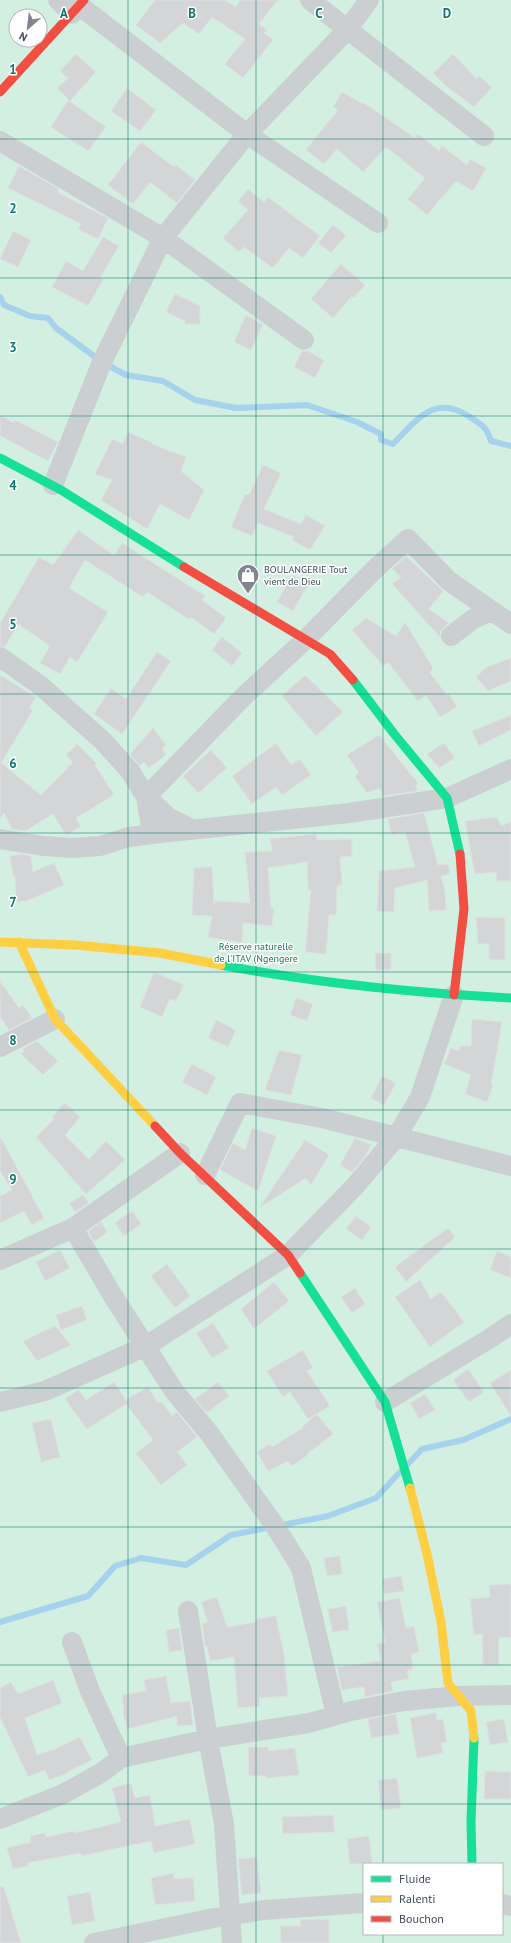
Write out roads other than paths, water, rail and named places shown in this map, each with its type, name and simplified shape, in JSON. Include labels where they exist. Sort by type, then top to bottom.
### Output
[{"type":"street","points":[[58,0],[79,6],[247,134],[378,223]]},
{"type":"street","points":[[310,0],[484,136]]},
{"type":"street","points":[[53,485],[95,379],[163,238],[247,134],[348,29],[369,0]]},
{"type":"street","points":[[0,92],[79,6]]},
{"type":"street","points":[[0,141],[163,238],[304,340]]},
{"type":"street","points":[[0,458],[53,485],[237,600],[330,654],[357,684],[395,735],[447,798],[460,848],[464,909],[454,996],[420,1097],[397,1136],[356,1185],[288,1255],[146,1346],[45,1391],[0,1402]]},
{"type":"street","points":[[146,797],[243,697],[305,640],[375,569],[408,539],[450,581],[511,624]]},
{"type":"street","points":[[451,636],[473,619],[491,611]]},
{"type":"street","points":[[2,662],[41,686],[103,741],[130,771],[146,797],[169,818],[192,829]]},
{"type":"street","points":[[0,839],[43,846],[72,848],[100,846],[129,837],[349,813],[447,798],[511,769]]},
{"type":"street","points":[[146,797],[152,834]]},
{"type":"street","points":[[0,942],[75,945],[160,953],[284,977],[454,996],[511,998]]},
{"type":"street","points":[[19,942],[54,1019],[180,1153],[288,1255],[385,1402],[410,1487],[442,1622],[448,1683],[471,1711],[474,1738],[471,1822],[472,1863]]},
{"type":"street","points":[[0,1047],[54,1019]]},
{"type":"street","points":[[205,1175],[240,1103],[322,1118],[511,1166]]},
{"type":"street","points":[[0,1260],[73,1228],[180,1153]]},
{"type":"street","points":[[73,1228],[113,1296],[174,1391],[208,1433],[275,1526],[301,1568],[336,1715]]},
{"type":"street","points":[[385,1402],[511,1324]]},
{"type":"street","points":[[188,1610],[208,1739],[224,1824],[232,1943]]},
{"type":"street","points":[[72,1642],[90,1691],[120,1758]]},
{"type":"street","points":[[0,1819],[63,1794],[101,1773],[120,1758],[208,1739],[309,1723],[336,1715],[404,1701],[459,1696],[511,1695]]},
{"type":"street","points":[[94,1943],[264,1910],[363,1903]]},
{"type":"waterway","points":[[0,297],[4,305],[30,316],[48,318],[56,328],[102,362],[126,375],[163,381],[195,400],[236,408],[307,405],[357,422],[381,434],[381,440],[393,444],[410,426],[427,412],[446,408],[457,410],[481,425],[486,429],[491,441],[511,446]]},
{"type":"waterway","points":[[408,1464],[422,1449],[463,1440],[511,1419]]},
{"type":"waterway","points":[[0,1622],[88,1596],[115,1566],[141,1558],[186,1565],[231,1535],[328,1516],[376,1498],[400,1472]]},
{"type":"place","name":"BOULANGERIE Tout vient de Dieu","points":[[248,594]]},
{"type":"park label","name":"Réserve naturelle de l'ITAV (Ngengere","points":[[256,952]]}]
